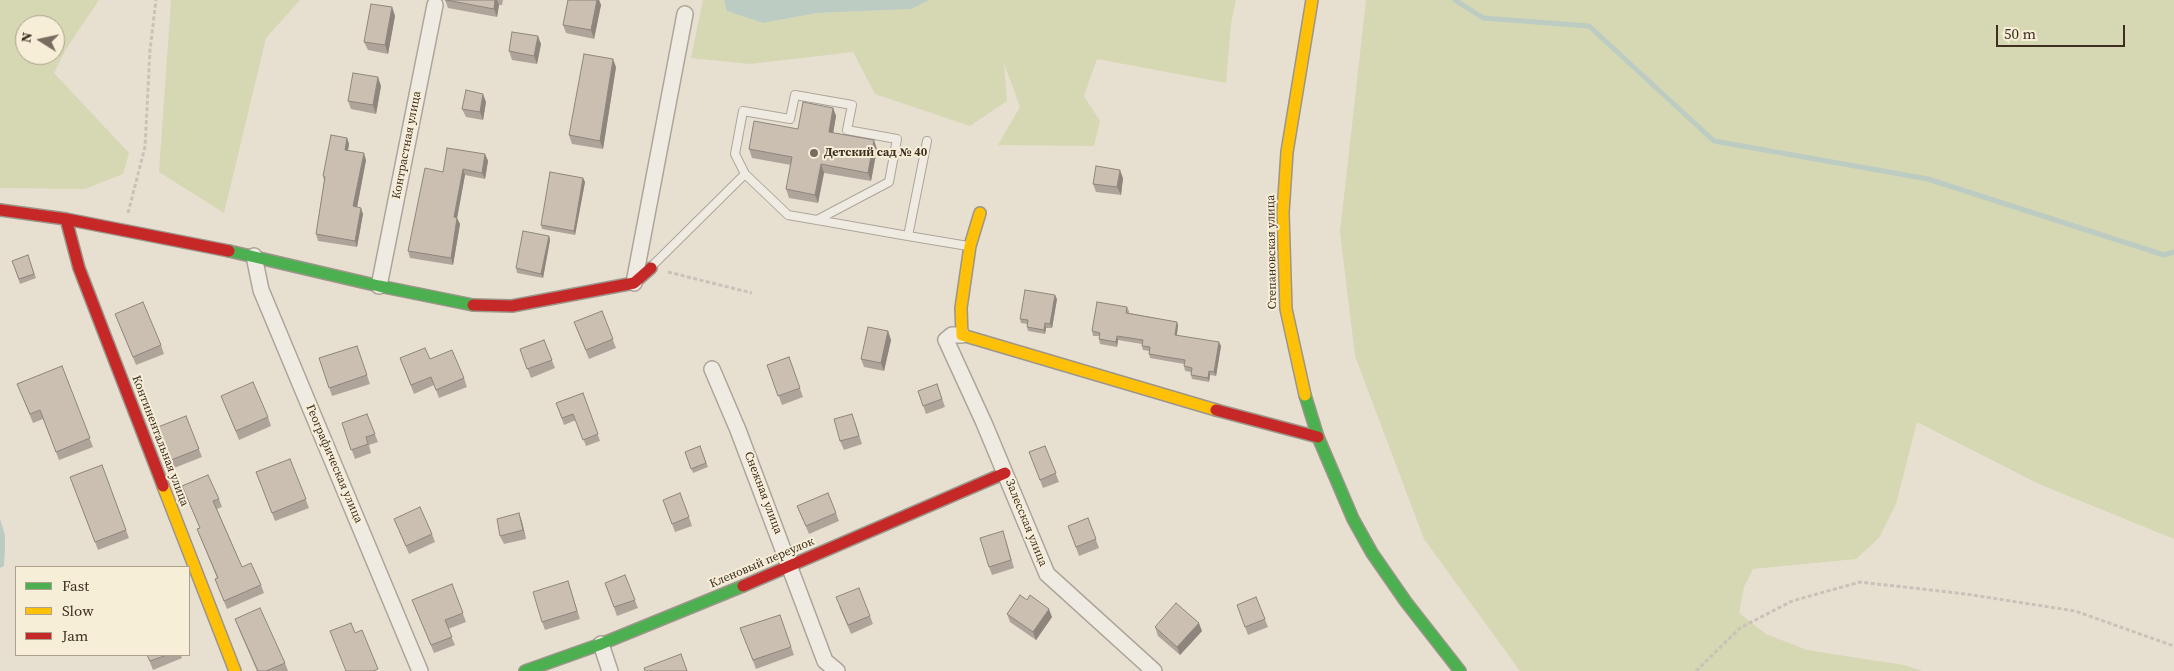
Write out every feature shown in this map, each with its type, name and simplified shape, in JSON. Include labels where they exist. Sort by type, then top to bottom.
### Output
[{"type":"street","name":"Степановская улица","points":[[1312,0],[1287,152],[1283,213],[1286,309],[1292,342],[1304,392],[1318,437],[1353,519],[1372,552],[1406,602],[1460,671]]},
{"type":"street","name":"Контрастная улица","points":[[379,286],[435,5]]},
{"type":"street","points":[[634,283],[685,14]]},
{"type":"street","points":[[0,210],[66,219],[254,256],[379,286],[481,307],[512,306],[634,283],[651,268]]},
{"type":"street","points":[[980,214],[970,246],[961,308],[962,335],[1204,406],[1318,437]]},
{"type":"street","name":"Континентальная улица","points":[[66,219],[79,268],[235,671]]},
{"type":"street","name":"Географическая улица","points":[[254,256],[261,290],[420,671]]},
{"type":"street","name":"Залесская улица","points":[[962,335],[952,335],[946,340],[1005,474],[1046,574],[1154,671]]},
{"type":"street","name":"Снежная улица","points":[[712,369],[791,566],[825,661],[837,671]]},
{"type":"street","name":"Кленовый переулок","points":[[526,671],[601,644],[791,566],[1005,474]]},
{"type":"street","points":[[601,644],[610,671]]},
{"type":"lane","points":[[817,220],[889,182],[897,139],[847,130],[852,105],[795,95],[790,119],[743,111],[735,154],[745,174],[788,215],[908,236],[970,246]]},
{"type":"lane","points":[[908,236],[927,142]]},
{"type":"lane","points":[[651,268],[745,174]]},
{"type":"path","points":[[124,230],[145,147],[150,50],[156,0]]},
{"type":"path","points":[[651,268],[752,293]]},
{"type":"path","points":[[1696,671],[1740,628],[1792,601],[1860,582],[1966,594],[2076,612],[2174,646]]},
{"type":"green space","points":[[0,0],[99,0],[65,51],[65,15],[15,15],[15,65],[58,65],[54,73],[129,153],[123,174],[85,189],[0,188]]},
{"type":"green space","points":[[171,0],[300,0],[266,38],[224,213],[159,172]]},
{"type":"green space","points":[[703,0],[724,0],[728,11],[763,23],[817,13],[910,9],[930,0],[1236,0],[1231,24],[1226,83],[1097,59],[1084,96],[1100,121],[1094,146],[998,145],[1020,107],[1004,63],[1007,101],[970,126],[875,94],[853,52],[750,64],[691,58]]},
{"type":"green space","points":[[1366,0],[2174,0],[2174,539],[2039,484],[1917,422],[1896,504],[1879,538],[1856,559],[1753,569],[1744,587],[1739,613],[1766,634],[1807,650],[1904,665],[1922,671],[1520,671],[1424,539],[1355,356],[1340,232]]},
{"type":"shaded area","points":[[724,0],[930,0],[911,9],[817,13],[763,23],[727,11]]},
{"type":"shaded area","points":[[0,519],[5,535],[5,549],[4,566],[0,568]]},
{"type":"building","points":[[446,0],[495,0],[494,9]]},
{"type":"building","points":[[568,0],[597,0],[591,30],[563,25]]},
{"type":"building","points":[[371,4],[392,7],[385,45],[364,42]]},
{"type":"building","points":[[512,32],[538,36],[534,56],[509,51]]},
{"type":"building","points":[[584,54],[613,59],[600,141],[569,135]]},
{"type":"building","points":[[353,73],[378,77],[373,105],[348,101]]},
{"type":"building","points":[[466,90],[483,94],[480,112],[462,109]]},
{"type":"building","name":"Детский сад № 40","points":[[803,102],[833,108],[829,132],[874,140],[868,173],[821,164],[815,195],[786,189],[792,157],[749,149],[754,121],[798,129]]},
{"type":"building","points":[[331,135],[347,138],[345,150],[364,153],[353,206],[361,208],[355,241],[316,234],[325,177],[323,176]]},
{"type":"building","points":[[447,148],[485,154],[482,173],[463,169],[454,217],[457,218],[451,258],[408,251],[425,168],[443,172]]},
{"type":"building","points":[[1096,166],[1120,170],[1117,187],[1093,184]]},
{"type":"building","points":[[550,172],[583,178],[574,231],[541,225]]},
{"type":"building","points":[[523,231],[549,236],[541,274],[516,268]]},
{"type":"building","points":[[28,255],[34,274],[19,279],[12,261]]},
{"type":"building","points":[[1025,290],[1055,295],[1050,324],[1045,323],[1044,330],[1027,327],[1028,320],[1020,319]]},
{"type":"building","points":[[143,302],[161,345],[133,357],[115,314]]},
{"type":"building","points":[[1097,302],[1127,307],[1126,313],[1177,322],[1175,335],[1219,342],[1214,372],[1209,371],[1208,378],[1191,375],[1192,368],[1184,366],[1185,360],[1149,354],[1150,347],[1142,346],[1143,340],[1117,336],[1116,342],[1099,339],[1100,333],[1092,331]]},
{"type":"building","points":[[602,311],[613,339],[586,350],[574,322]]},
{"type":"building","points":[[868,327],[888,331],[881,363],[861,359]]},
{"type":"building","points":[[544,340],[552,360],[527,369],[520,349]]},
{"type":"building","points":[[357,346],[367,375],[329,388],[319,358]]},
{"type":"building","points":[[425,348],[430,359],[452,350],[464,378],[436,390],[431,377],[411,385],[400,358]]},
{"type":"building","points":[[789,357],[800,388],[778,396],[767,365]]},
{"type":"building","points":[[62,366],[90,438],[56,452],[40,410],[30,414],[17,384]]},
{"type":"building","points":[[253,382],[268,417],[236,431],[221,396]]},
{"type":"building","points":[[937,384],[942,399],[923,406],[918,391]]},
{"type":"building","points":[[583,393],[598,434],[583,440],[573,414],[562,418],[556,403]]},
{"type":"building","points":[[367,414],[375,434],[366,437],[368,444],[351,450],[342,423]]},
{"type":"building","points":[[852,414],[859,436],[840,441],[834,419]]},
{"type":"building","points":[[186,416],[199,449],[171,460],[158,427]]},
{"type":"building","points":[[700,446],[706,463],[691,469],[685,452]]},
{"type":"building","points":[[1045,446],[1056,473],[1040,480],[1029,452]]},
{"type":"building","points":[[290,459],[306,499],[272,513],[256,472]]},
{"type":"building","points":[[102,465],[126,530],[95,542],[70,477]]},
{"type":"building","points":[[208,475],[219,499],[213,501],[242,567],[251,563],[261,585],[224,601],[215,579],[218,578],[197,529],[200,528],[182,486]]},
{"type":"building","points":[[680,493],[689,517],[672,524],[663,500]]},
{"type":"building","points":[[828,493],[836,513],[806,526],[797,506]]},
{"type":"building","points":[[420,507],[432,534],[406,546],[394,519]]},
{"type":"building","points":[[519,513],[523,530],[500,536],[497,519]]},
{"type":"building","points":[[1088,518],[1096,539],[1076,547],[1068,526]]},
{"type":"building","points":[[1003,531],[1011,560],[989,567],[980,538]]},
{"type":"building","points":[[625,575],[635,600],[614,607],[605,583]]},
{"type":"building","points":[[568,581],[577,611],[542,622],[533,592]]},
{"type":"building","points":[[452,584],[463,613],[445,620],[452,637],[431,645],[412,600]]},
{"type":"building","points":[[859,588],[870,616],[848,625],[836,597]]},
{"type":"building","points":[[1020,595],[1027,600],[1030,595],[1049,609],[1033,632],[1007,614]]},
{"type":"building","points":[[1256,597],[1265,619],[1245,627],[1237,605]]},
{"type":"building","points":[[1176,603],[1199,623],[1177,647],[1155,627]]},
{"type":"building","points":[[260,608],[285,663],[266,671],[258,671],[235,619]]},
{"type":"building","points":[[780,615],[791,647],[753,660],[740,628]]},
{"type":"building","points":[[351,623],[355,633],[362,630],[378,669],[373,671],[346,671],[330,631]]},
{"type":"building","points":[[681,654],[687,671],[645,671],[644,668]]},
{"type":"building","points":[[148,656],[164,656],[150,661]]},
{"type":"waterway","points":[[1455,0],[1483,18],[1589,26],[1714,141],[1928,179],[2164,255],[2174,252]]},
{"type":"traffic: fast","points":[[229,251],[379,286],[473,305]]},
{"type":"traffic: fast","points":[[1305,395],[1318,437],[1353,519],[1372,553],[1406,602],[1460,671]]},
{"type":"traffic: fast","points":[[525,671],[601,644],[743,586]]},
{"type":"traffic: slow","points":[[1305,395],[1286,309],[1283,213],[1287,152],[1312,0]]},
{"type":"traffic: slow","points":[[980,213],[970,246],[961,308],[962,335],[1216,410]]},
{"type":"traffic: slow","points":[[163,486],[235,671]]},
{"type":"traffic: jam","points":[[0,210],[66,219],[229,251]]},
{"type":"traffic: jam","points":[[66,219],[79,268],[163,486]]},
{"type":"traffic: jam","points":[[473,305],[512,306],[634,283],[651,268]]},
{"type":"traffic: jam","points":[[1216,410],[1318,437]]},
{"type":"traffic: jam","points":[[743,586],[1005,473]]},
{"type":"place","name":"Детский сад № 40","points":[[814,153]]}]
